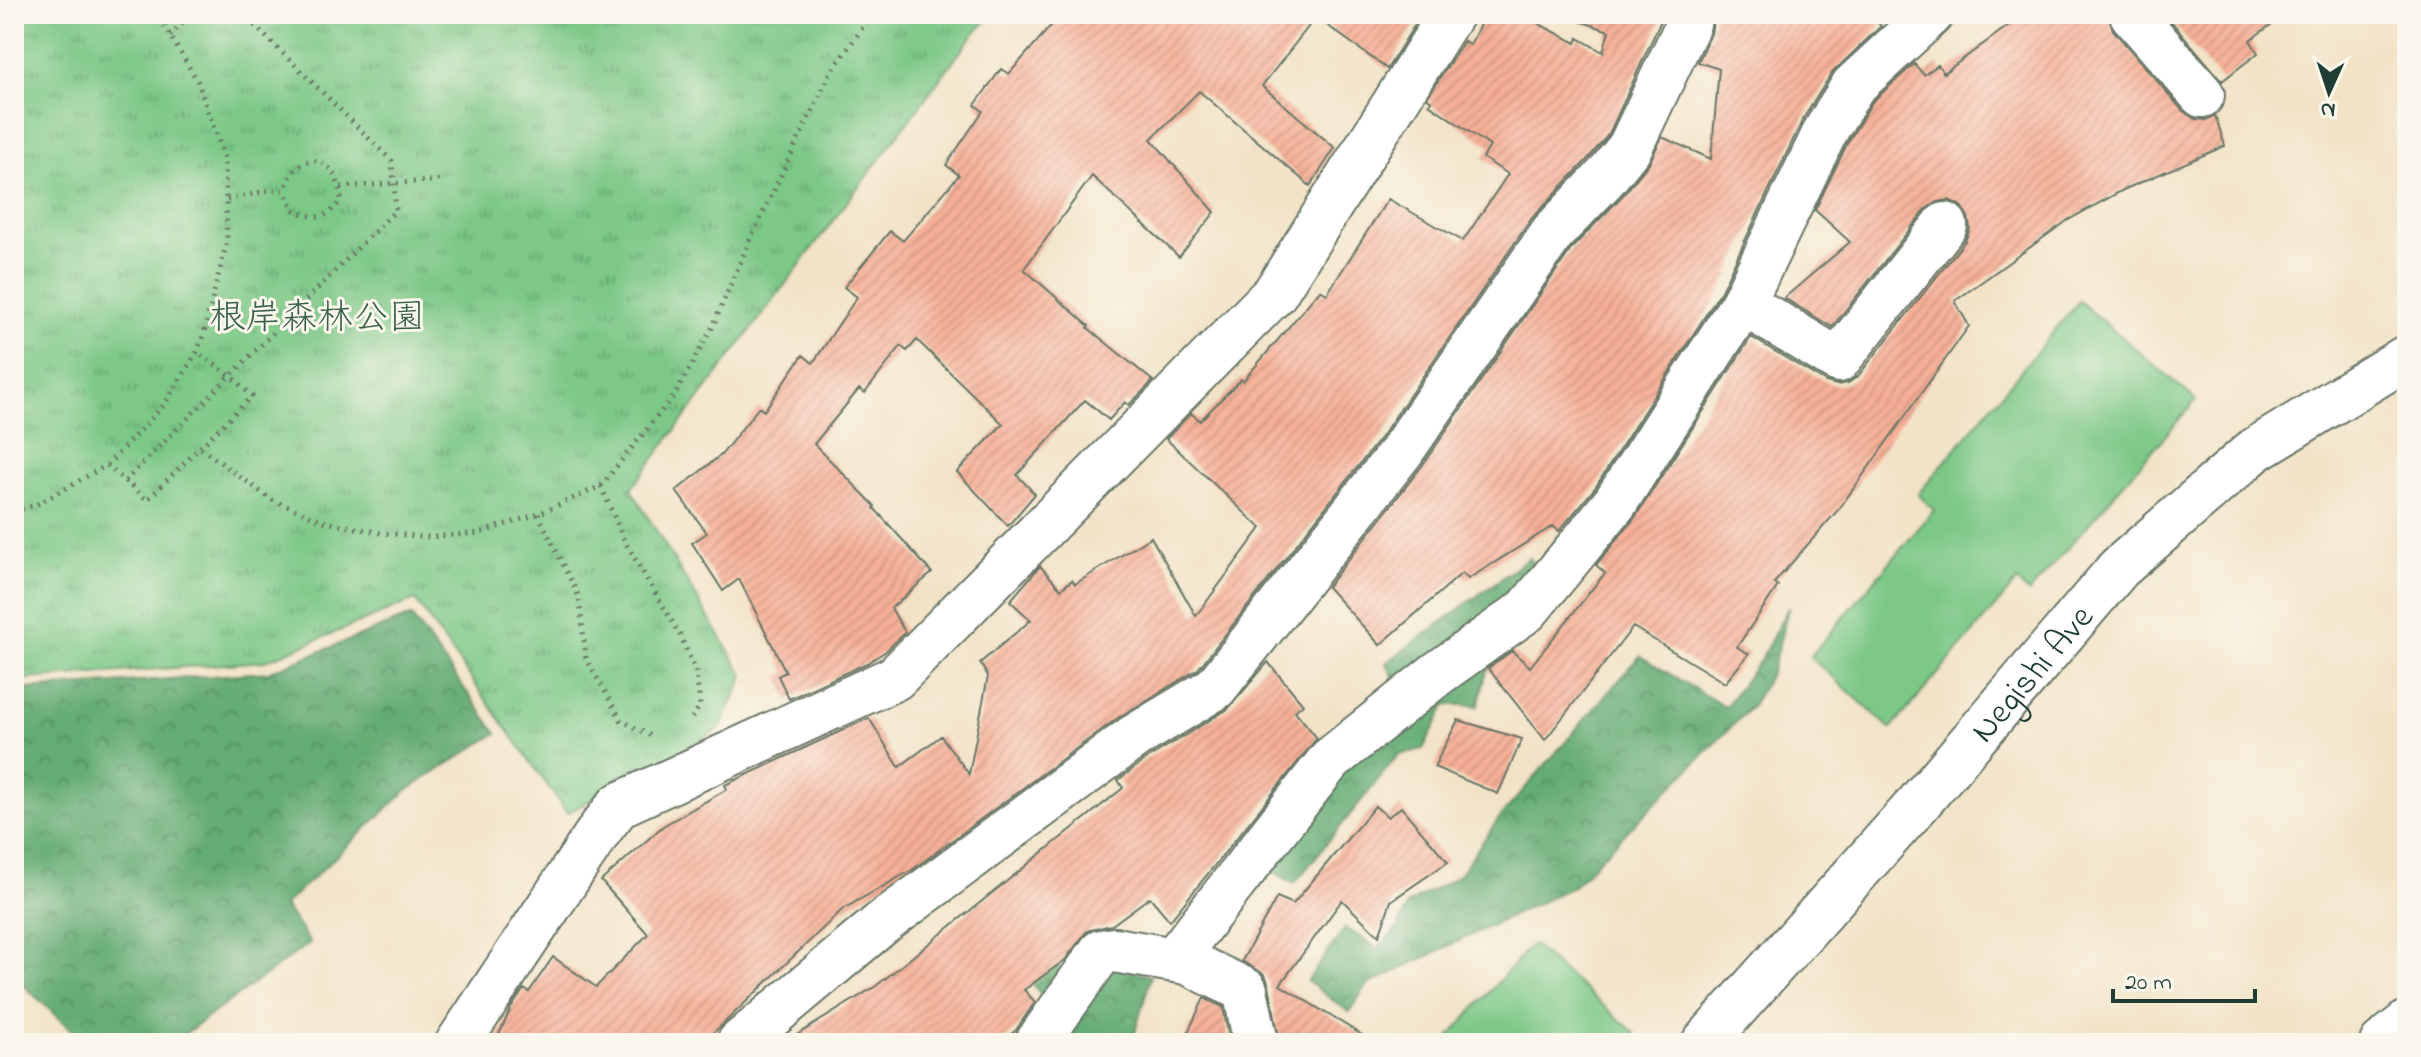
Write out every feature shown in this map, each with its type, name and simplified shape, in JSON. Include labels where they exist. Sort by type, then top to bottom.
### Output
[{"type":"street","points":[[458,1043],[619,805],[677,761],[895,678],[1275,293],[1451,14]]},
{"type":"street","points":[[739,1043],[881,924],[1134,737],[1215,688],[1401,452],[1553,232],[1630,147],[1690,14]]},
{"type":"street","points":[[1174,959],[1330,760],[1437,674],[1527,610],[1615,503],[1743,303],[1826,130],[1853,86],[1931,14]]},
{"type":"street","points":[[2132,14],[2202,95]]},
{"type":"street","points":[[1743,303],[1838,360],[1945,225]]},
{"type":"street","name":"Negishi Ave","points":[[1704,1043],[1917,805],[2119,568],[2255,450],[2407,357]]},
{"type":"street","points":[[1037,1043],[1101,952],[1114,950],[1187,962],[1245,990],[1256,1043]]},
{"type":"street","points":[[2382,1043],[2407,1023]]},
{"type":"path","points":[[14,511],[36,505],[107,465],[164,405],[197,352],[203,336],[227,241],[225,159],[197,80],[157,14]]},
{"type":"path","points":[[170,36],[191,14]]},
{"type":"path","points":[[125,481],[396,210],[392,161],[243,14]]},
{"type":"path","points":[[201,448],[272,500],[326,522],[381,533],[430,537],[479,533],[538,514],[601,486],[676,393],[713,326],[749,242],[830,74],[872,14]]},
{"type":"path","points":[[310,160],[321,162],[332,171],[341,187],[341,200],[332,212],[322,217],[308,217],[294,210],[285,190],[297,166],[310,160]]},
{"type":"path","points":[[341,187],[444,180]]},
{"type":"path","points":[[227,200],[270,190],[285,190]]},
{"type":"path","points":[[107,465],[147,500],[252,396],[197,352]]},
{"type":"path","points":[[538,514],[579,597],[586,658],[621,720],[677,761],[700,706],[696,672],[680,635],[625,542],[601,486]]},
{"type":"green space","name":"根岸森林公園","points":[[14,14],[993,14],[973,35],[631,489],[744,676],[719,730],[567,813],[415,600],[265,661],[14,680]]},
{"type":"green space","points":[[2079,301],[2196,400],[2029,593],[2017,581],[1891,729],[1810,657],[1934,510],[1918,494]]},
{"type":"green space","points":[[1529,558],[1555,602],[1487,670],[1478,706],[1446,704],[1423,749],[1398,755],[1294,884],[1267,867],[1342,767],[1411,710],[1386,663]]},
{"type":"green space","points":[[1789,606],[1772,670],[1752,706],[1572,887],[1367,985],[1349,1012],[1307,981],[1345,928],[1378,948],[1398,928],[1407,905],[1459,875],[1500,817],[1640,656],[1725,707],[1761,659]]},
{"type":"green space","points":[[411,616],[497,733],[406,791],[284,905],[310,943],[172,1043],[85,1043],[14,976],[14,690],[268,672]]},
{"type":"green space","points":[[1025,931],[1062,972],[1112,968],[1151,976],[1132,1043],[1054,1043],[1064,1024],[1003,946]]},
{"type":"green space","points":[[1532,944],[1635,1033],[1626,1043],[1444,1043]]},
{"type":"building","points":[[1061,14],[1421,15],[1387,69],[1316,17],[1262,86],[1335,148],[1310,186],[1199,91],[1151,139],[1215,212],[1179,257],[1092,176],[1024,269],[1088,328],[1153,381],[1129,405],[1125,402],[1109,420],[1085,400],[1017,475],[1035,494],[1008,526],[957,472],[1003,424],[917,340],[907,351],[901,346],[865,393],[859,389],[814,444],[875,506],[932,573],[891,608],[905,632],[886,651],[789,699],[778,676],[786,672],[739,579],[723,591],[692,543],[707,533],[676,491],[722,454],[759,407],[764,411],[803,355],[813,363],[857,297],[844,287],[890,231],[903,241],[959,175],[946,165],[983,111],[975,105],[1001,69],[1009,74]]},
{"type":"building","points":[[1485,14],[1520,14],[1576,43],[1578,38],[1603,52],[1609,31],[1577,20],[1578,14],[1664,14],[1609,134],[1532,218],[1381,437],[1198,669],[1119,717],[912,870],[843,909],[703,1043],[495,1043],[511,1008],[524,989],[529,992],[553,957],[596,987],[648,934],[601,881],[663,826],[727,789],[725,785],[869,718],[899,767],[941,736],[969,774],[988,676],[980,663],[1031,620],[1010,601],[1040,566],[1061,589],[1072,580],[1075,584],[1151,537],[1196,616],[1261,528],[1166,439],[1191,413],[1200,421],[1241,379],[1243,381],[1320,290],[1327,294],[1388,199],[1463,241],[1508,174],[1483,158],[1490,146],[1429,104],[1432,101],[1427,98],[1464,41],[1470,45]]},
{"type":"building","points":[[1714,14],[1869,14],[1881,26],[1832,73],[1803,119],[1721,291],[1595,488],[1559,531],[1553,526],[1468,579],[1462,573],[1380,645],[1327,587],[1422,466],[1572,248],[1624,194],[1649,163],[1662,137],[1711,159],[1719,69],[1698,62],[1711,34]]},
{"type":"building","points":[[2024,14],[2108,14],[2113,30],[2183,111],[2195,119],[2206,120],[2215,115],[2225,146],[2123,190],[2068,220],[1955,301],[1969,326],[1839,509],[1774,583],[1778,586],[1737,647],[1749,654],[1725,683],[1633,627],[1545,740],[1488,668],[1512,651],[1530,667],[1605,573],[1596,565],[1636,516],[1751,337],[1826,382],[1837,385],[1848,383],[1858,376],[1965,241],[1970,229],[1968,217],[1961,206],[1949,200],[1937,202],[1926,209],[1832,327],[1784,298],[1850,242],[1815,210],[1848,142],[1872,102],[1914,64],[1924,75],[1938,65],[1944,73]]},
{"type":"building","points":[[2165,14],[2286,14],[2250,40],[2258,53],[2222,81]]},
{"type":"building","points":[[1268,662],[1303,704],[1295,711],[1317,738],[1170,921],[1150,897],[1112,925],[1087,931],[1065,960],[1024,990],[1035,1002],[1016,1030],[1000,1043],[784,1043],[876,986],[1123,788],[1118,780],[1228,709]]},
{"type":"building","points":[[1458,720],[1522,739],[1498,794],[1434,767]]},
{"type":"building","points":[[1375,806],[1388,817],[1401,807],[1448,862],[1391,901],[1379,936],[1342,900],[1280,985],[1375,1043],[1280,1043],[1265,975],[1242,961],[1277,897],[1293,904]]},
{"type":"building","points":[[1204,998],[1223,1007],[1230,1043],[1183,1043]]}]
